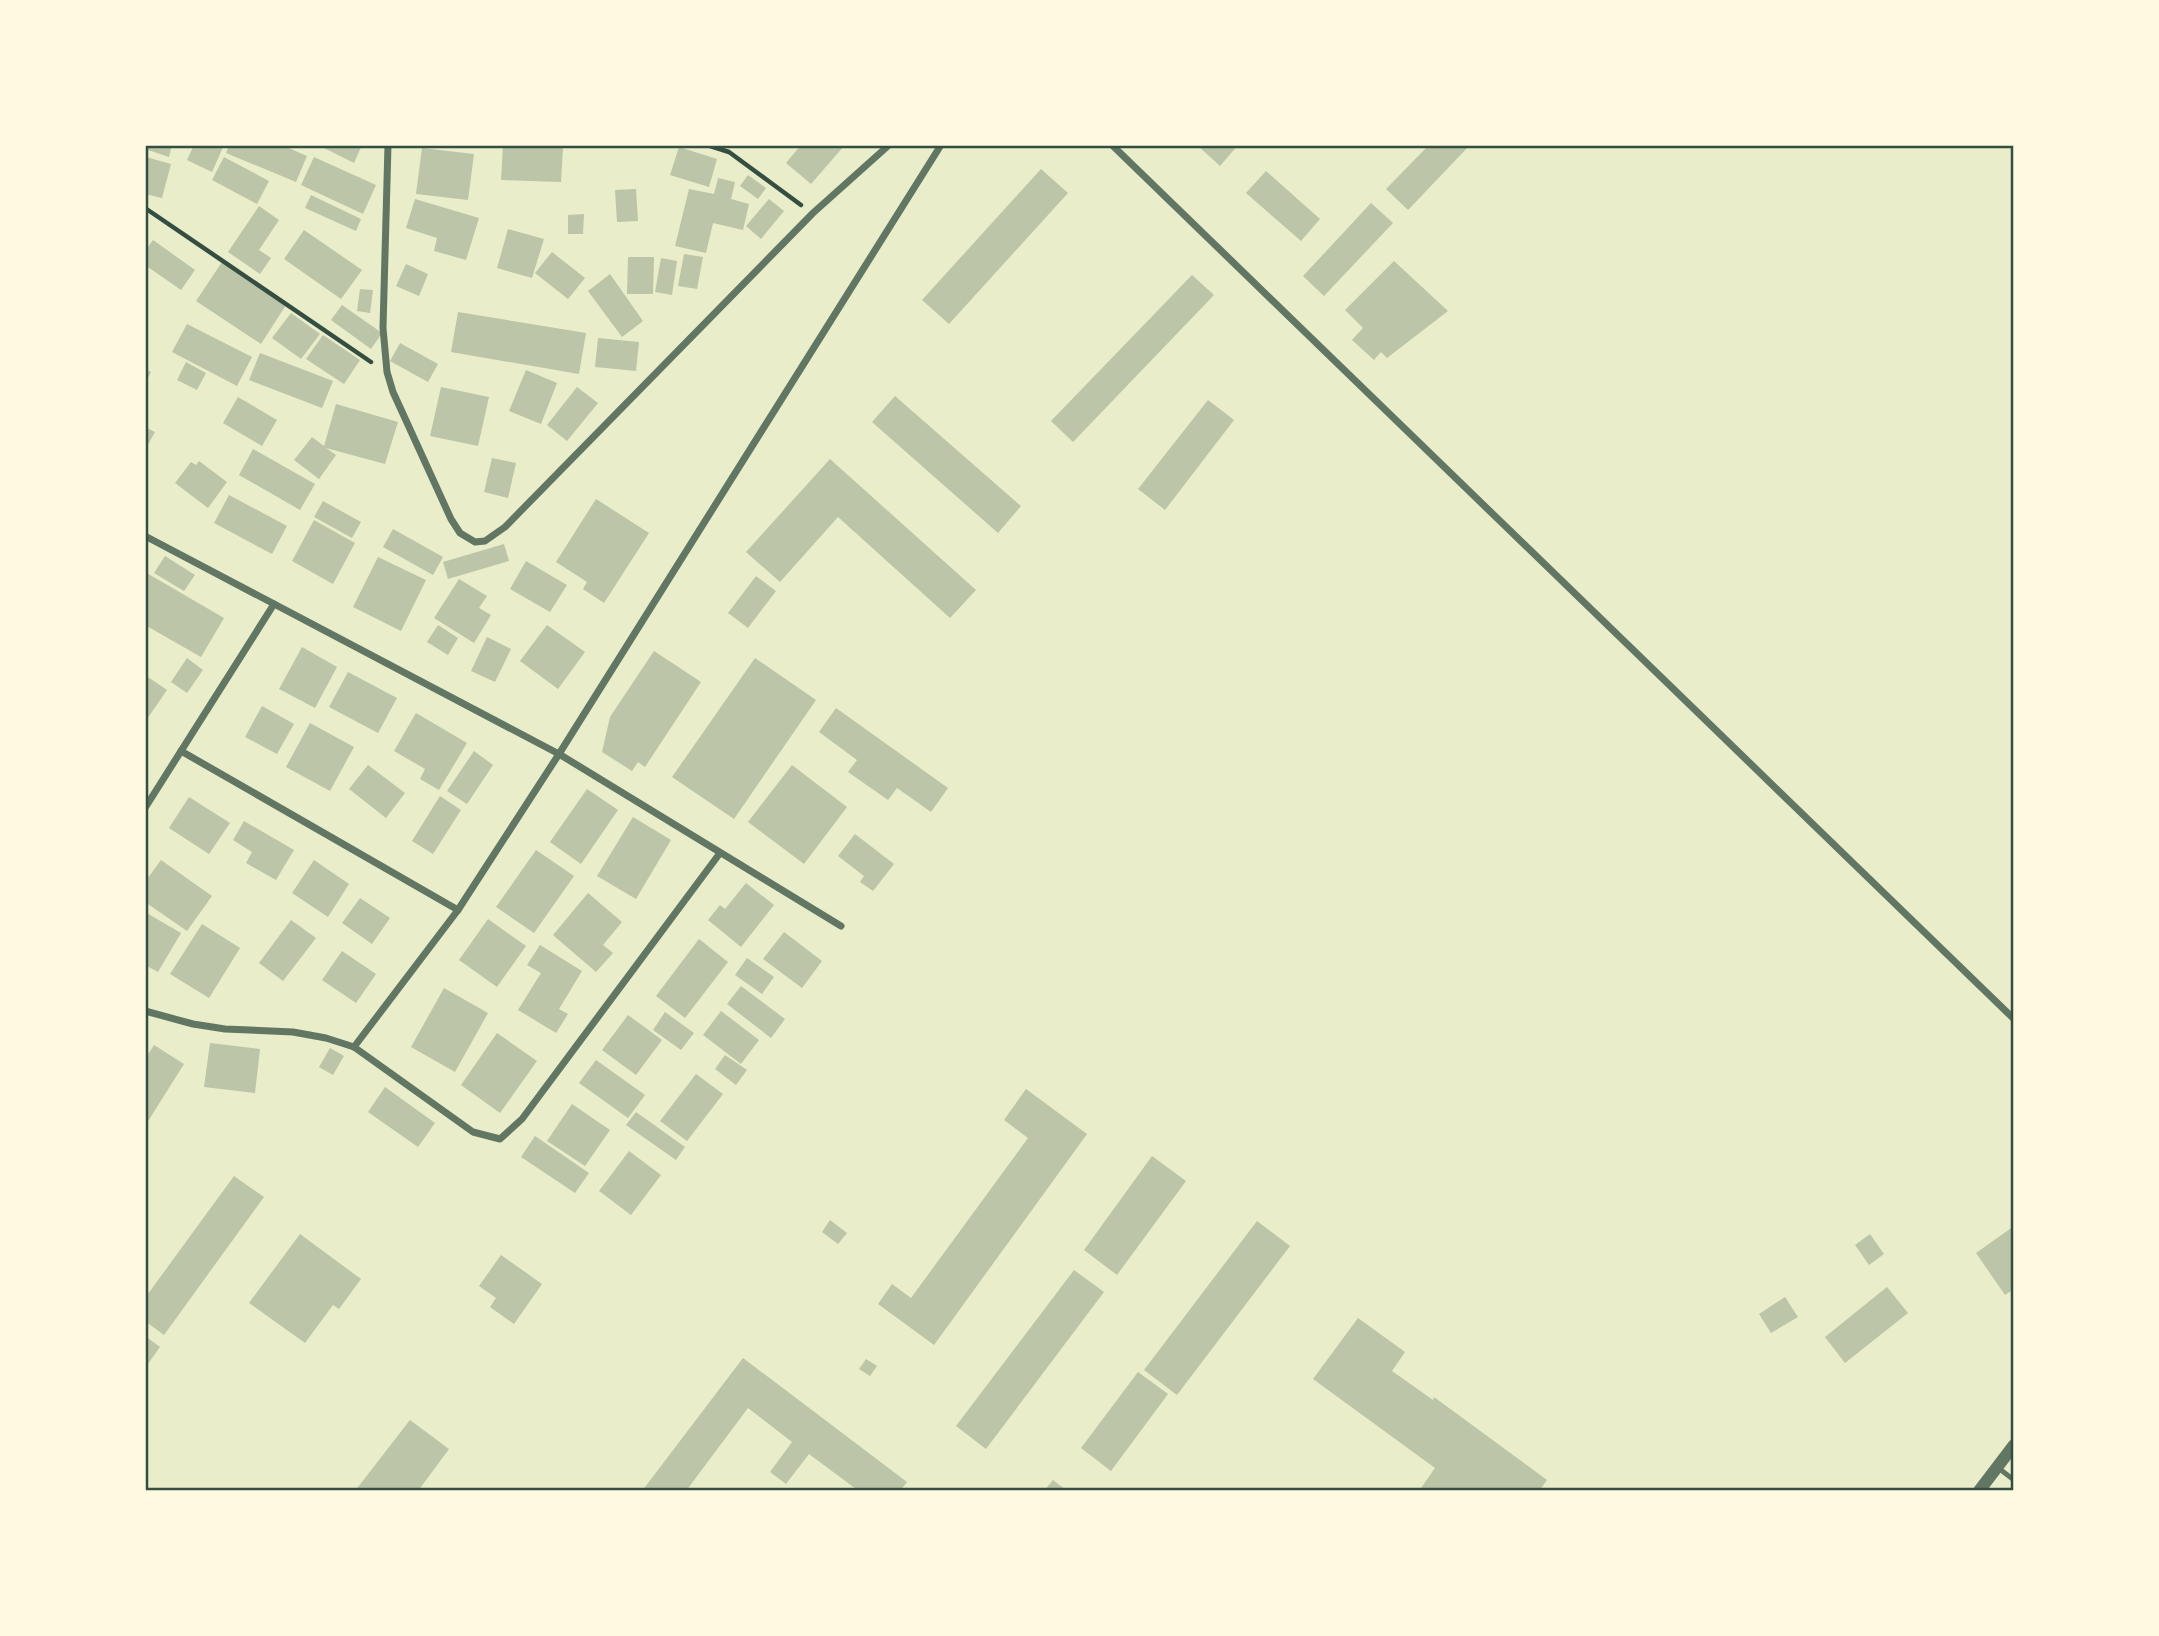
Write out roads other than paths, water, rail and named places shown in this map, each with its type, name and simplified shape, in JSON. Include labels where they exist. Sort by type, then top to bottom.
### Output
[{"type":"street","points":[[388,145],[383,328],[387,372],[393,392],[451,519],[460,533],[475,542],[485,541],[505,527],[813,213],[889,145]]},
{"type":"street","points":[[354,1047],[458,910],[559,754],[941,145]]},
{"type":"street","points":[[1112,145],[2014,1018]]},
{"type":"street","points":[[145,536],[559,754],[841,926]]},
{"type":"street","points":[[145,807],[274,604]]},
{"type":"street","points":[[181,751],[458,910]]},
{"type":"street","points":[[145,788],[154,793]]},
{"type":"street","points":[[145,1011],[192,1024],[225,1029],[293,1032],[354,1047],[473,1132],[500,1139],[522,1119],[720,853]]},
{"type":"street","points":[[1979,1491],[2014,1445]]},
{"type":"lane","points":[[1997,1467],[2014,1480]]}]
